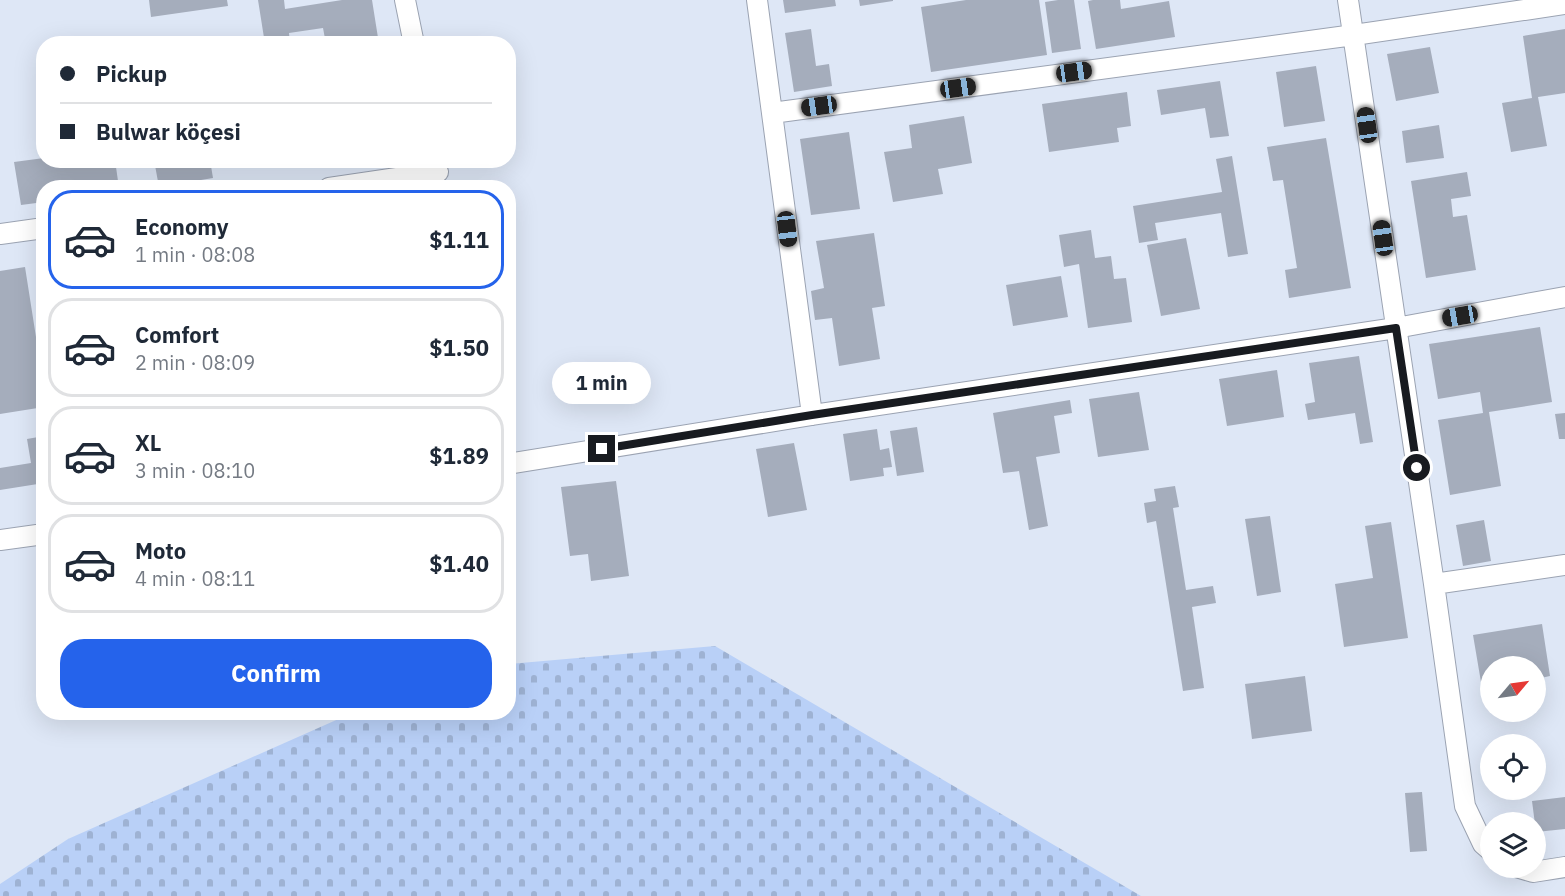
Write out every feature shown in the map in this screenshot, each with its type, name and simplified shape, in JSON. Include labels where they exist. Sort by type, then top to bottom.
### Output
[{"type":"street","points":[[405,0],[412,36]]},
{"type":"street","points":[[758,0],[812,415]]},
{"type":"street","points":[[1348,0],[1434,584],[1464,806],[1480,838]]},
{"type":"street","points":[[772,113],[1354,35],[1565,4]]},
{"type":"street","points":[[387,180],[438,173]]},
{"type":"street","points":[[0,234],[36,229]]},
{"type":"street","points":[[516,463],[812,415],[1396,328],[1565,297]]},
{"type":"street","points":[[0,540],[36,535]]},
{"type":"street","points":[[1434,584],[1565,566]]},
{"type":"street","points":[[1546,870],[1565,867]]},
{"type":"green space","points":[[715,646],[1141,896],[0,896],[0,884],[68,839],[336,720],[516,720],[516,663]]},
{"type":"building","points":[[149,0],[227,0],[228,6],[151,17]]},
{"type":"building","points":[[258,0],[284,0],[285,9],[342,0],[372,0],[378,36],[324,36],[323,28],[289,33],[289,36],[264,36]]},
{"type":"building","points":[[783,0],[835,0],[836,6],[785,13]]},
{"type":"building","points":[[859,0],[893,0],[893,1],[860,6]]},
{"type":"building","points":[[966,0],[1039,0],[1047,55],[931,72],[921,7]]},
{"type":"building","points":[[1074,0],[1081,49],[1052,53],[1045,2]]},
{"type":"building","points":[[1120,0],[1121,9],[1169,1],[1175,37],[1096,49],[1088,1]]},
{"type":"building","points":[[811,29],[816,66],[829,64],[832,86],[794,92],[785,33]]},
{"type":"building","points":[[1565,29],[1565,93],[1538,97],[1547,146],[1511,152],[1502,103],[1532,98],[1523,36]]},
{"type":"building","points":[[1430,47],[1439,93],[1396,101],[1387,54]]},
{"type":"building","points":[[1316,66],[1325,121],[1284,127],[1276,72]]},
{"type":"building","points":[[1220,81],[1229,136],[1210,138],[1205,108],[1161,115],[1157,90]]},
{"type":"building","points":[[1127,92],[1131,126],[1117,128],[1119,142],[1049,152],[1042,104]]},
{"type":"building","points":[[964,116],[972,163],[938,169],[943,194],[893,202],[884,152],[912,148],[909,125]]},
{"type":"building","points":[[1439,125],[1444,158],[1406,163],[1402,131]]},
{"type":"building","points":[[849,132],[860,209],[811,215],[800,139]]},
{"type":"building","points":[[1326,138],[1351,288],[1289,298],[1285,270],[1297,268],[1283,180],[1273,181],[1267,147]]},
{"type":"building","points":[[1232,156],[1248,254],[1228,257],[1221,213],[1155,223],[1158,240],[1139,243],[1133,206],[1222,192],[1216,159]]},
{"type":"building","points":[[36,159],[36,168],[116,168],[118,180],[36,180],[36,203],[21,205],[14,162]]},
{"type":"building","points":[[155,168],[211,168],[213,178],[201,180],[158,180]]},
{"type":"building","points":[[1467,172],[1471,196],[1451,199],[1453,217],[1467,215],[1476,270],[1426,278],[1411,181]]},
{"type":"building","points":[[1091,230],[1095,258],[1111,256],[1114,279],[1126,278],[1132,322],[1088,328],[1079,264],[1064,267],[1059,235]]},
{"type":"building","points":[[874,233],[885,306],[872,308],[880,359],[839,366],[832,318],[815,320],[811,291],[824,288],[816,241]]},
{"type":"building","points":[[1186,238],[1200,309],[1161,316],[1147,245]]},
{"type":"building","points":[[25,267],[36,337],[36,408],[0,414],[0,271]]},
{"type":"building","points":[[1061,276],[1068,317],[1013,326],[1006,285]]},
{"type":"building","points":[[1540,327],[1552,402],[1489,412],[1501,486],[1450,495],[1438,420],[1483,413],[1480,392],[1438,399],[1429,344]]},
{"type":"building","points":[[1359,356],[1373,442],[1360,444],[1355,413],[1308,420],[1305,404],[1315,402],[1309,363]]},
{"type":"building","points":[[1277,370],[1284,417],[1227,426],[1219,379]]},
{"type":"building","points":[[1139,392],[1149,450],[1098,457],[1089,399]]},
{"type":"building","points":[[1070,400],[1072,413],[1054,416],[1060,453],[1036,457],[1048,526],[1029,530],[1019,471],[1003,473],[993,413]]},
{"type":"building","points":[[1565,413],[1565,439],[1559,439],[1555,414]]},
{"type":"building","points":[[917,427],[924,472],[897,476],[890,431]]},
{"type":"building","points":[[877,429],[880,450],[889,448],[892,467],[883,468],[884,476],[850,481],[843,434]]},
{"type":"building","points":[[36,437],[36,484],[0,490],[0,468],[31,463],[27,439]]},
{"type":"building","points":[[794,443],[807,510],[768,517],[756,449]]},
{"type":"building","points":[[616,481],[629,576],[591,581],[588,554],[570,556],[561,487]]},
{"type":"building","points":[[1175,486],[1179,507],[1173,508],[1186,590],[1213,586],[1216,603],[1192,607],[1204,688],[1183,691],[1156,521],[1147,523],[1144,503],[1156,501],[1154,489]]},
{"type":"building","points":[[1270,516],[1281,592],[1257,596],[1245,519]]},
{"type":"building","points":[[1484,520],[1491,561],[1463,566],[1456,525]]},
{"type":"building","points":[[1391,522],[1408,638],[1344,647],[1335,584],[1373,578],[1365,526]]},
{"type":"building","points":[[1542,624],[1550,676],[1546,677],[1546,656],[1480,656],[1480,676],[1473,635]]},
{"type":"building","points":[[1305,676],[1312,731],[1252,739],[1245,684]]},
{"type":"building","points":[[1422,792],[1427,851],[1410,852],[1405,793]]},
{"type":"building","points":[[1565,797],[1565,829],[1546,831],[1546,812],[1533,812],[1532,801]]},
{"type":"route","points":[[602,449],[812,415],[1396,328],[1417,468]]}]
